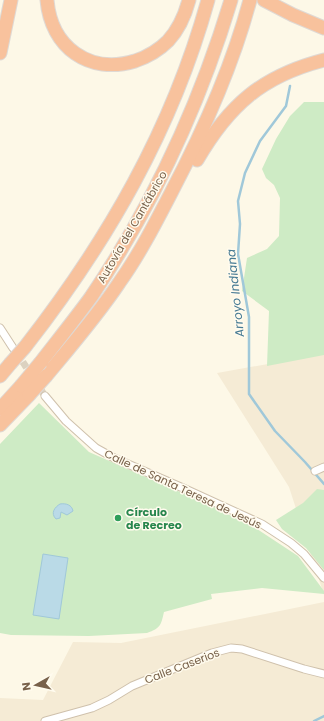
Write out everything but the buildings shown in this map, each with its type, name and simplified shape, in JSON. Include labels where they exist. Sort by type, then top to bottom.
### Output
[{"type":"highway","points":[[0,54],[11,0]]},
{"type":"highway","points":[[46,0],[51,21],[66,46],[77,55],[89,61],[104,64],[117,64],[141,59],[160,48],[169,40],[180,24],[189,0]]},
{"type":"highway","name":"Autovía del Cantábrico","points":[[0,376],[10,364],[19,347],[82,270],[140,172],[160,132],[175,96],[196,41],[208,0]]},
{"type":"highway","name":"Autovía del Cantábrico","points":[[0,409],[25,391],[41,362],[91,296],[150,201],[191,114],[212,60],[231,0]]},
{"type":"highway","points":[[0,425],[25,391],[46,376],[100,310],[128,269],[159,215],[203,130],[221,86],[250,0]]},
{"type":"highway","points":[[264,0],[293,15],[324,28]]},
{"type":"highway","points":[[128,269],[148,245],[206,145],[231,112],[247,96],[276,77],[324,60]]},
{"type":"street","points":[[0,328],[19,347]]},
{"type":"street","name":"Calle de Santa Teresa de Jesús","points":[[45,396],[66,421],[96,448],[114,458],[262,524],[291,543],[304,554],[324,578]]},
{"type":"street","points":[[315,472],[324,467]]},
{"type":"street","name":"Calle Caserios","points":[[45,721],[92,708],[132,686],[163,672],[207,655],[231,648],[242,649],[324,674]]},
{"type":"shaded area","points":[[324,354],[324,595],[289,487],[217,373]]},
{"type":"shaded area","points":[[324,602],[324,721],[0,721],[0,698],[43,700],[73,642],[121,643]]},
{"type":"green space","points":[[304,102],[324,102],[324,355],[267,366],[269,311],[242,291],[247,258],[267,249],[279,236],[280,198],[274,185],[266,178],[262,169],[276,139],[290,116]]},
{"type":"green space","name":"Círculo de Recreo","points":[[39,403],[89,452],[214,507],[257,529],[298,556],[324,591],[324,594],[262,588],[211,594],[212,599],[164,612],[160,626],[147,633],[89,636],[11,635],[0,633],[0,444]]},
{"type":"green space","points":[[317,489],[324,490],[324,570],[306,548],[282,529],[276,520],[303,503]]},
{"type":"water","points":[[60,504],[68,505],[73,511],[67,515],[61,512],[60,518],[56,519],[53,512]]},
{"type":"water","points":[[43,554],[68,558],[59,619],[33,615]]},
{"type":"waterway","name":"Arroyo Indiana","points":[[290,86],[286,106],[260,141],[245,173],[238,201],[240,224],[238,254],[249,317],[249,394],[275,431],[324,484]]},
{"type":"waterway","name":"Arroyo Indiana","points":[[314,721],[324,716]]},
{"type":"tunnel","points":[[17,353],[45,396]]},
{"type":"place","name":"Círculo de Recreo","points":[[118,518]]}]
